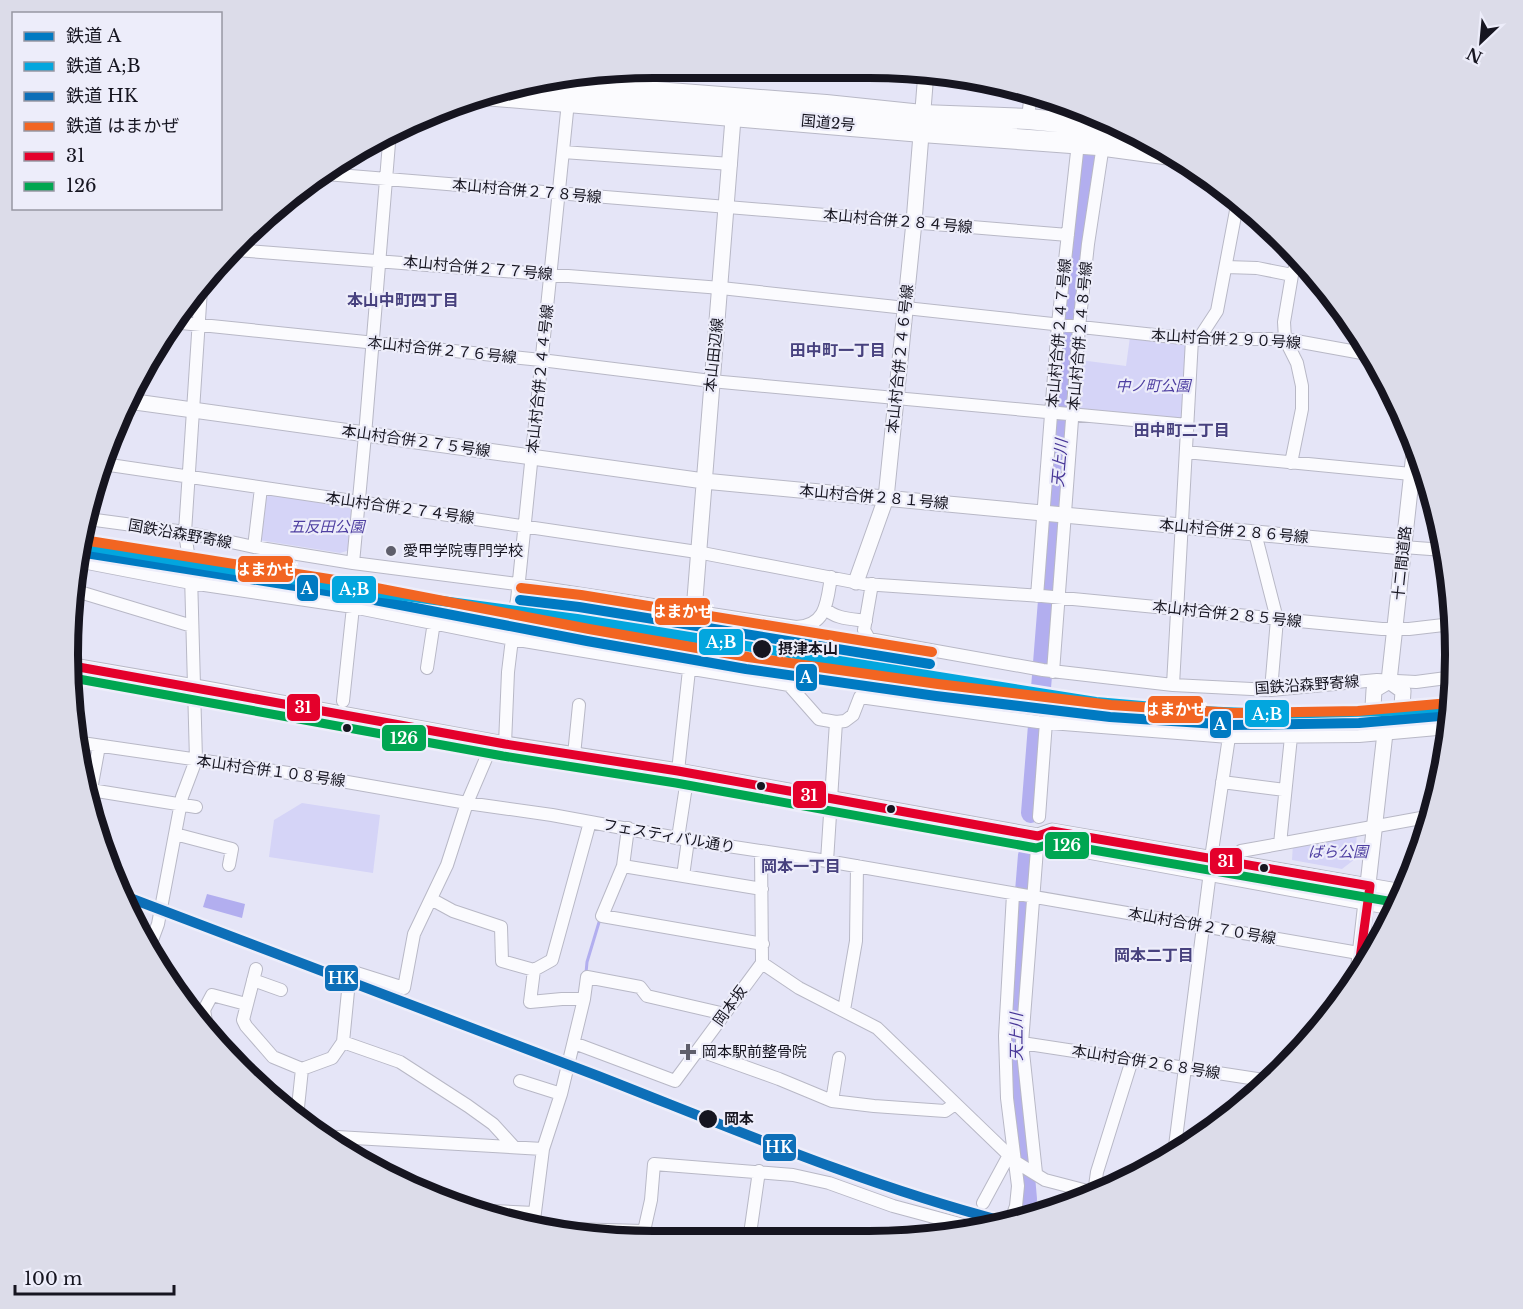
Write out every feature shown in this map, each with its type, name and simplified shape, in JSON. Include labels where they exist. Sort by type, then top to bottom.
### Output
[{"type":"highway","name":"国道2号","points":[[562,86],[734,107],[922,123],[1089,133],[1109,131]]},
{"type":"highway","name":"国道2号","points":[[511,97],[568,102],[734,107]]},
{"type":"highway","name":"国道2号","points":[[922,123],[1028,119],[1142,147]]},
{"type":"street","name":"本山村合併２４６号線","points":[[864,583],[886,498],[914,222],[925,81]]},
{"type":"street","name":"本山村合併２４４号線","points":[[499,743],[512,639],[511,626],[517,600],[568,102]]},
{"type":"street","points":[[1028,119],[1030,102]]},
{"type":"street","name":"本山田辺線","points":[[694,611],[711,381],[728,206],[734,107]]},
{"type":"street","name":"本山村合併２４７号線","points":[[1039,596],[1058,324],[1068,235],[1089,133]]},
{"type":"street","name":"本山村合併２４８号線","points":[[1053,672],[1079,327],[1088,244],[1089,133]]},
{"type":"street","points":[[352,563],[389,143]]},
{"type":"street","points":[[563,152],[731,165]]},
{"type":"street","name":"本山村合併２７８号線","points":[[334,175],[728,206]]},
{"type":"street","name":"本山村合併２８４号線","points":[[728,206],[1068,235]]},
{"type":"street","points":[[1173,685],[1181,526],[1195,340],[1217,311],[1236,211]]},
{"type":"street","name":"本山村合併２７７号線","points":[[244,251],[721,288],[905,308]]},
{"type":"street","points":[[1226,267],[1257,268],[1292,275]]},
{"type":"street","points":[[1291,463],[1302,409],[1302,386],[1297,363],[1285,339],[1284,322],[1295,267]]},
{"type":"street","points":[[153,939],[158,924],[180,804],[196,760],[191,583],[185,532],[200,300]]},
{"type":"street","name":"本山村合併２９０号線","points":[[905,308],[1195,340],[1285,339],[1360,353]]},
{"type":"street","name":"本山村合併２７６号線","points":[[183,323],[541,360],[711,381],[1188,425]]},
{"type":"street","name":"本山村合併２７５号線","points":[[136,402],[704,481]]},
{"type":"street","points":[[1186,452],[1411,474]]},
{"type":"street","name":"十二間道路","points":[[1385,733],[1372,724],[1374,690],[1389,681],[1412,464]]},
{"type":"street","name":"本山村合併２７４号線","points":[[110,465],[698,552],[864,583]]},
{"type":"street","name":"本山村合併２８１号線","points":[[704,481],[1065,515]]},
{"type":"street","points":[[254,547],[261,488]]},
{"type":"street","name":"本山村合併２８６号線","points":[[1065,515],[1403,547]]},
{"type":"street","name":"国鉄沿森野寄線","points":[[94,520],[185,532],[254,547],[352,563],[517,584],[796,627],[807,627],[823,612]]},
{"type":"street","points":[[1255,533],[1277,619],[1271,690]]},
{"type":"street","points":[[1403,547],[1435,549]]},
{"type":"street","points":[[86,563],[191,583],[353,607],[512,639],[689,670],[789,685],[819,719],[836,722],[845,721],[853,715],[860,697],[1046,722],[1229,737],[1291,737],[1440,729]]},
{"type":"street","points":[[831,577],[823,612],[830,614],[860,619],[864,583]]},
{"type":"street","name":"本山村合併２８５号線","points":[[864,583],[1039,596],[1395,629],[1444,625]]},
{"type":"street","points":[[82,593],[192,626]]},
{"type":"street","points":[[343,701],[353,607]]},
{"type":"street","name":"国鉄沿森野寄線","points":[[860,619],[866,635],[875,641],[1053,672],[1173,685],[1271,690],[1389,681],[1416,682],[1444,678]]},
{"type":"street","points":[[427,668],[434,622]]},
{"type":"street","points":[[78,667],[499,743],[831,798],[1038,836],[1050,844],[1211,865],[1369,894],[1393,893]]},
{"type":"street","points":[[683,876],[683,772],[689,670]]},
{"type":"street","points":[[1385,733],[1401,723],[1403,691],[1389,681]]},
{"type":"street","points":[[574,755],[579,705]]},
{"type":"street","points":[[828,861],[836,722]]},
{"type":"street","points":[[1039,817],[1046,722]]},
{"type":"street","points":[[1365,947],[1385,733]]},
{"type":"street","points":[[1175,1142],[1202,926],[1229,737]]},
{"type":"street","points":[[1280,844],[1291,737]]},
{"type":"street","points":[[281,990],[255,975],[243,1020],[271,1056],[302,1070],[332,1058],[344,1042],[350,970],[404,988],[414,934],[447,865],[467,803],[499,743]]},
{"type":"street","name":"本山村合併１０８号線","points":[[85,744],[330,779],[467,803]]},
{"type":"street","points":[[92,778],[99,746]]},
{"type":"street","points":[[1222,782],[1285,790]]},
{"type":"street","points":[[95,790],[196,807]]},
{"type":"street","name":"フェスティバル通り","points":[[467,803],[828,861],[1013,894]]},
{"type":"street","points":[[1236,864],[1241,851],[1421,818]]},
{"type":"street","points":[[431,899],[453,911],[501,927],[502,961],[534,970],[552,960],[590,822]]},
{"type":"street","points":[[628,828],[623,866],[602,916],[763,944]]},
{"type":"street","points":[[175,834],[232,849],[229,865]]},
{"type":"street","points":[[1013,1212],[1023,1165],[1023,1043],[1038,836]]},
{"type":"street","points":[[761,851],[762,963],[799,988],[877,1028],[955,1104],[1023,1165],[1045,1179],[1082,1190]]},
{"type":"street","points":[[1211,865],[1236,864],[1369,894],[1388,904]]},
{"type":"street","points":[[623,866],[762,889]]},
{"type":"street","points":[[844,1010],[856,941],[857,866]]},
{"type":"street","points":[[1013,894],[1005,1036],[1007,1098],[1023,1165]]},
{"type":"street","name":"本山村合併２７０号線","points":[[1013,894],[1362,953]]},
{"type":"street","name":"岡本坂","points":[[574,1043],[675,1081],[762,963]]},
{"type":"street","points":[[534,970],[530,1002],[584,999]]},
{"type":"street","points":[[534,1218],[543,1149],[561,1094],[584,999],[587,977],[640,987],[647,996],[725,1014]]},
{"type":"street","points":[[205,1015],[204,1010],[212,994],[246,1004]]},
{"type":"street","points":[[344,1042],[400,1062],[493,1124],[514,1147]]},
{"type":"street","name":"本山村合併２６８号線","points":[[1023,1043],[1258,1079]]},
{"type":"street","points":[[698,1050],[832,1101],[945,1111],[955,1104]]},
{"type":"street","points":[[832,1101],[839,1058]]},
{"type":"street","points":[[1095,1184],[1131,1060]]},
{"type":"street","points":[[298,1107],[302,1070]]},
{"type":"street","points":[[520,1081],[561,1094]]},
{"type":"street","points":[[339,1137],[543,1149]]},
{"type":"street","points":[[645,1231],[654,1164],[793,1175],[829,1183],[893,1206],[955,1224]]},
{"type":"street","points":[[983,1203],[1023,1165]]},
{"type":"street","points":[[750,1231],[759,1171]]},
{"type":"street","points":[[508,1212],[534,1213]]},
{"type":"green space","name":"中ノ町公園","points":[[1130,337],[1183,343],[1188,347],[1184,416],[1179,421],[1080,411],[1076,407],[1080,360],[1126,366]]},
{"type":"green space","name":"五反田公園","points":[[270,495],[349,506],[353,510],[350,550],[340,553],[259,540],[264,498]]},
{"type":"green space","points":[[302,803],[380,815],[373,873],[269,857],[274,820]]},
{"type":"green space","name":"ばら公園","points":[[1357,832],[1355,859],[1342,869],[1292,860],[1293,844]]},
{"type":"shaded area","points":[[207,894],[245,904],[242,918],[203,907]]},
{"type":"waterway","name":"天上川","points":[[1031,813],[1069,338],[1092,123]]},
{"type":"waterway","name":"天上川","points":[[1024,1209],[1027,1199],[1013,1038],[1028,855]]},
{"type":"waterway","points":[[586,973],[600,919]]},
{"type":"rail line","name":"はまかぜ","points":[[89,541],[335,580],[748,657],[938,684],[1111,705],[1233,713],[1358,711],[1443,704]]},
{"type":"rail line","name":"A;B","points":[[88,546],[352,589],[577,619],[1096,702],[1200,711],[1271,714],[1388,711],[1442,707]]},
{"type":"rail line","name":"A","points":[[87,553],[333,592],[746,669],[936,696],[1110,717],[1233,725],[1359,723],[1441,716]]},
{"type":"rail line","name":"はまかぜ","points":[[521,588],[581,595],[932,652]]},
{"type":"rail line","name":"A","points":[[520,600],[579,607],[930,664]]},
{"type":"rail line","name":"HK","points":[[133,899],[849,1173],[950,1207],[990,1218]]},
{"type":"transit line","name":"31","points":[[78,667],[505,744],[678,771],[1038,836],[1052,831],[1370,886],[1360,955]]},
{"type":"transit line","name":"126","points":[[79,679],[503,756],[676,783],[1036,848],[1053,843],[1389,901]]},
{"type":"place","name":"愛甲学院専門学校","points":[[391,551]]},
{"type":"place","name":"摂津本山","points":[[762,649]]},
{"type":"place","name":"岡本駅前整骨院","points":[[688,1052]]},
{"type":"place","name":"岡本","points":[[708,1119]]},
{"type":"district","name":"本山中町四丁目","points":[[403,300]]},
{"type":"district","name":"田中町一丁目","points":[[838,350]]},
{"type":"district","name":"田中町二丁目","points":[[1182,430]]},
{"type":"district","name":"岡本一丁目","points":[[801,866]]},
{"type":"district","name":"岡本二丁目","points":[[1154,955]]}]
